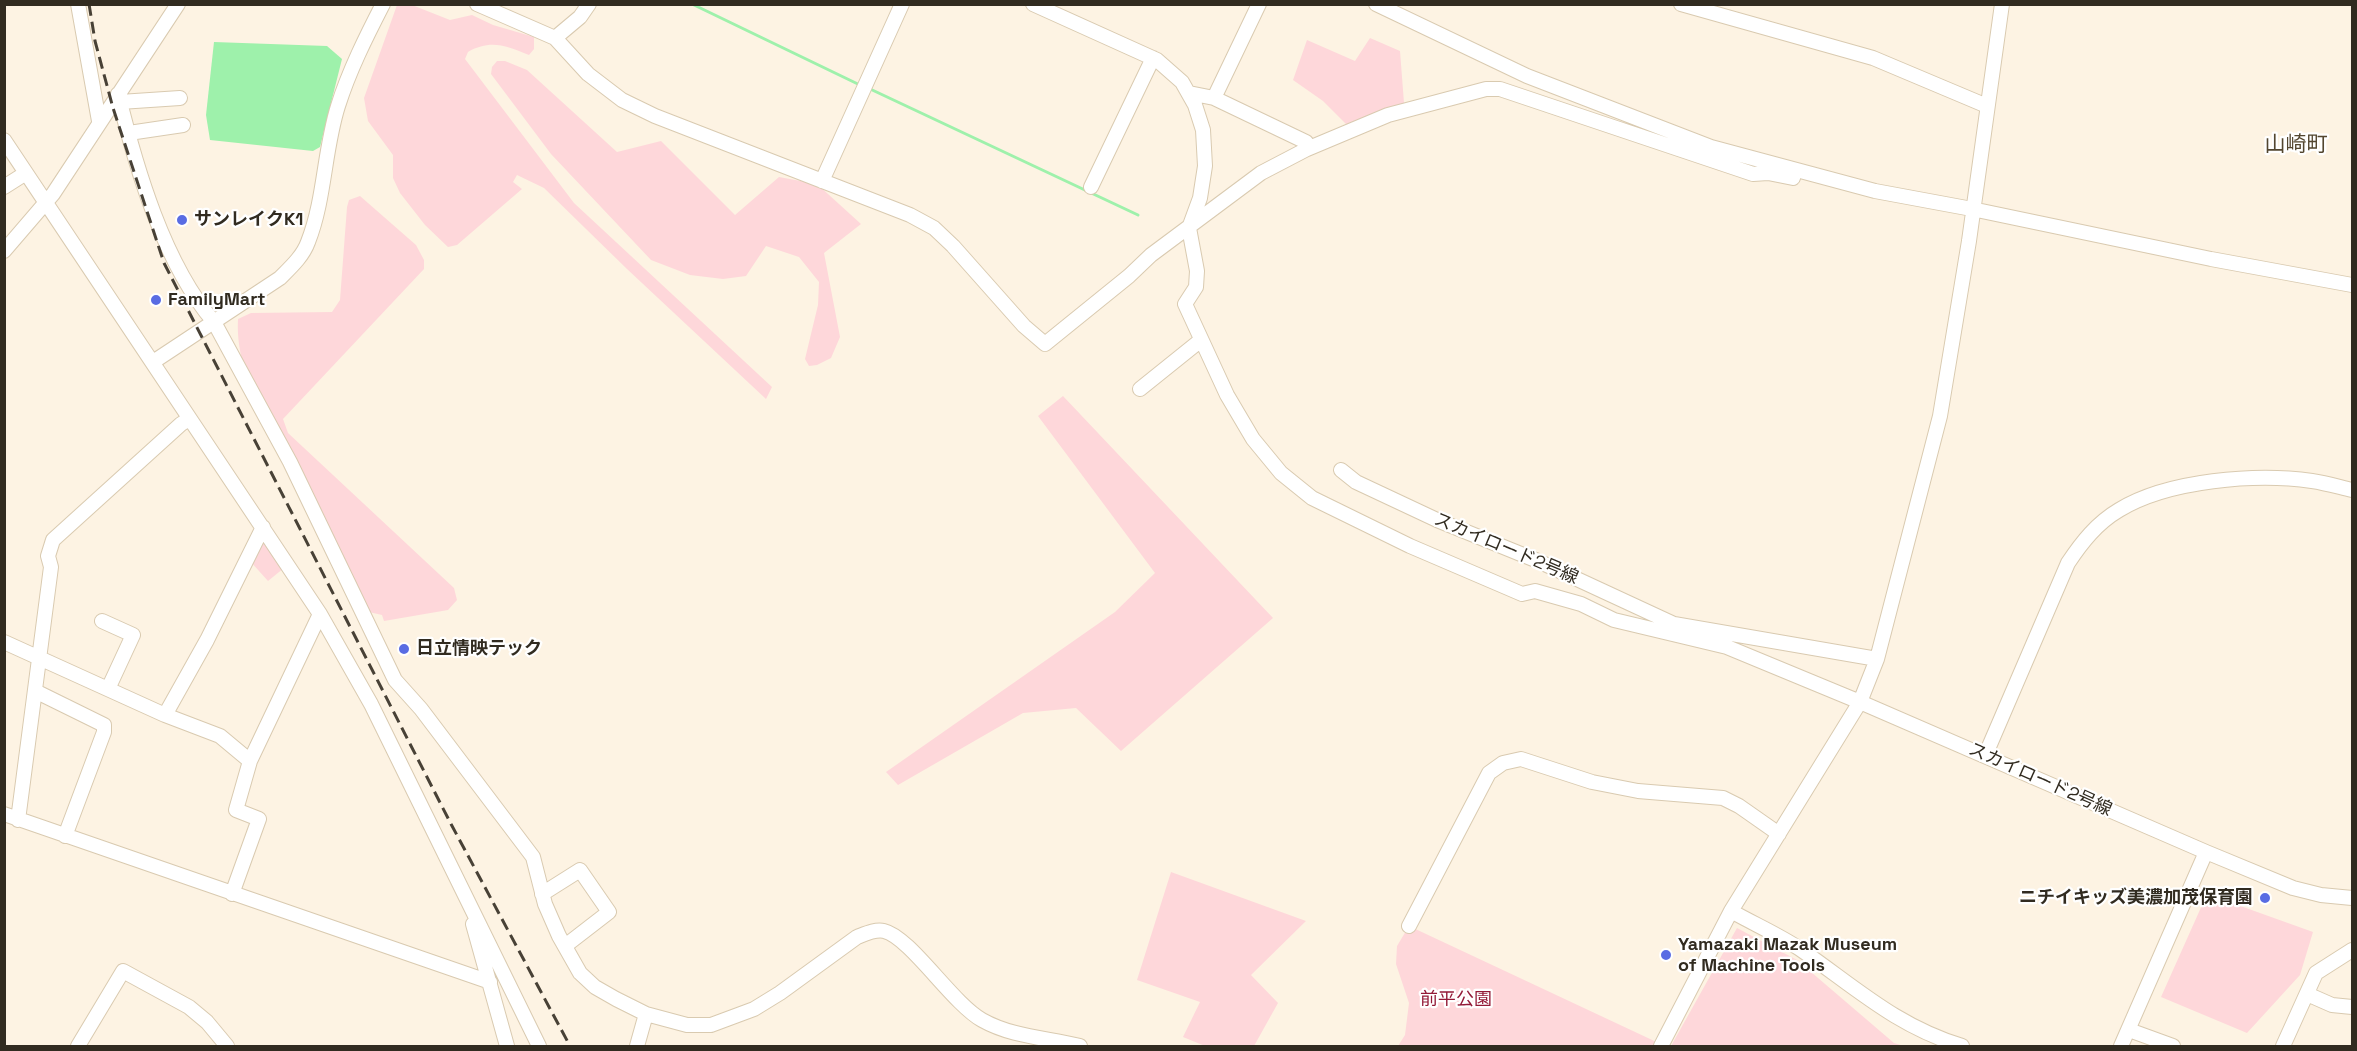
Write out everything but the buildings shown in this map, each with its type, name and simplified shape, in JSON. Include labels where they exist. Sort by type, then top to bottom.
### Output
[{"type":"street","points":[[78,4],[99,121]]},
{"type":"street","points":[[4,251],[46,203],[99,121],[119,98],[178,4]]},
{"type":"street","points":[[153,362],[280,278],[297,262],[308,243],[314,221],[337,107],[352,68],[383,4]]},
{"type":"street","points":[[477,4],[555,38],[588,74],[622,100],[655,116],[910,215],[934,228],[953,246],[1024,326],[1045,344],[1129,276],[1151,255],[1261,173],[1307,149],[1388,115],[1486,88],[1500,89],[1753,174],[1768,173],[1838,187],[1861,188]]},
{"type":"street","points":[[555,38],[580,17],[589,4]]},
{"type":"street","points":[[822,181],[902,4]]},
{"type":"street","points":[[1033,4],[1153,58],[1182,82],[1199,113],[1203,130],[1205,166],[1200,198],[1189,228]]},
{"type":"street","points":[[1215,98],[1259,4]]},
{"type":"street","points":[[1376,4],[1527,76],[1711,147],[1861,188],[2211,259],[2352,285]]},
{"type":"street","points":[[1681,4],[1874,58],[1987,106]]},
{"type":"street","points":[[1661,1047],[1731,911],[1860,702],[1877,659],[1940,416],[1969,241],[2002,4]]},
{"type":"street","points":[[1091,187],[1153,58]]},
{"type":"street","points":[[1189,93],[1215,98],[1306,142],[1307,149]]},
{"type":"street","points":[[119,98],[180,98]]},
{"type":"street","points":[[119,98],[144,183],[171,257],[200,305],[214,322],[290,462],[395,680],[421,709],[532,857],[542,894],[565,946],[580,973],[595,987],[646,1014],[687,1025],[711,1025],[733,1018],[780,993],[857,937],[883,931],[902,941],[964,1007],[983,1020],[1021,1034],[1080,1047]]},
{"type":"street","points":[[129,133],[183,125]]},
{"type":"street","points":[[4,140],[320,614],[370,704],[539,1047]]},
{"type":"street","points":[[4,188],[26,173]]},
{"type":"street","name":"スカイロード2号線","points":[[1189,228],[1197,271],[1196,286],[1185,304],[1201,340],[1227,395],[1253,439],[1281,473],[1312,498],[1410,546],[1522,594],[1534,591],[1581,604],[1614,620],[1731,648],[2293,888],[2321,895],[2352,898]]},
{"type":"street","points":[[1140,389],[1201,340]]},
{"type":"street","points":[[18,820],[51,567],[48,556],[53,540],[189,419]]},
{"type":"street","name":"スカイロード2号線","points":[[1341,470],[1356,482],[1406,506],[1538,561],[1674,624],[1877,659]]},
{"type":"street","points":[[1985,756],[2068,563],[2080,544],[2116,511],[2163,490],[2214,481],[2272,479],[2312,481],[2352,490]]},
{"type":"street","points":[[165,715],[207,640],[263,527]]},
{"type":"street","points":[[232,894],[259,819],[236,810],[250,761],[320,614]]},
{"type":"street","points":[[102,621],[133,635],[108,689]]},
{"type":"street","points":[[4,642],[165,715],[220,736],[250,761]]},
{"type":"street","points":[[35,691],[104,725],[104,732],[65,836]]},
{"type":"street","points":[[1409,926],[1489,773],[1503,763],[1521,759],[1592,782],[1638,791],[1723,798],[1739,806],[1779,834]]},
{"type":"street","points":[[4,814],[490,982]]},
{"type":"street","points":[[2121,1047],[2206,852]]},
{"type":"street","points":[[542,894],[580,870],[609,912],[565,946]]},
{"type":"street","points":[[467,898],[507,1047]]},
{"type":"street","points":[[1731,911],[1799,948],[1899,1020],[1962,1047]]},
{"type":"street","points":[[2283,1047],[2316,973],[2352,950]]},
{"type":"street","points":[[78,1047],[123,971],[189,1007],[207,1022],[227,1047]]},
{"type":"street","points":[[2307,994],[2332,1005],[2352,1007]]},
{"type":"street","points":[[637,1047],[646,1014]]},
{"type":"street","points":[[2129,1030],[2173,1047]]},
{"type":"green space","points":[[397,5],[412,5],[450,20],[472,15],[493,25],[534,37],[534,49],[529,55],[499,45],[491,45],[468,52],[465,59],[574,203],[772,387],[766,399],[544,188],[517,175],[513,182],[522,189],[457,245],[448,247],[425,225],[400,193],[393,178],[393,155],[368,121],[364,98]]},
{"type":"green space","points":[[1370,38],[1400,51],[1404,103],[1349,127],[1323,101],[1293,80],[1307,40],[1355,61]]},
{"type":"green space","points":[[497,61],[505,61],[527,70],[617,152],[661,141],[735,215],[779,177],[817,184],[861,224],[824,253],[840,337],[831,358],[809,366],[805,359],[818,305],[819,282],[799,257],[766,246],[746,276],[723,279],[690,275],[651,260],[551,154],[491,74],[492,67]]},
{"type":"green space","points":[[360,196],[416,245],[424,260],[424,269],[283,419],[288,433],[454,588],[457,600],[448,610],[384,621],[382,615],[369,612],[245,371],[238,333],[238,319],[251,313],[332,312],[340,300],[347,207],[349,200]]},
{"type":"green space","points":[[1063,396],[1273,618],[1121,751],[1076,708],[1023,713],[898,785],[886,772],[1115,612],[1155,573],[1038,416]]},
{"type":"green space","points":[[265,539],[284,568],[268,581],[250,561]]},
{"type":"green space","points":[[1171,872],[1306,921],[1251,975],[1278,1003],[1254,1046],[1205,1046],[1183,1037],[1200,1002],[1137,980]]},
{"type":"green space","points":[[2207,894],[2313,932],[2300,975],[2247,1033],[2161,997]]},
{"type":"green space","name":"前平公園","points":[[1409,926],[1665,1046],[1398,1046],[1405,1035],[1409,1003],[1396,964],[1397,946]]},
{"type":"green space","points":[[1737,928],[1797,960],[1894,1043],[1904,1046],[1671,1046]]},
{"type":"shaded area","points":[[214,42],[327,46],[342,59],[320,147],[313,151],[210,140],[206,115]]},
{"type":"waterway","points":[[692,4],[862,86]]},
{"type":"waterway","points":[[868,88],[1138,215]]},
{"type":"railway","points":[[89,4],[95,41],[113,108],[164,263],[451,824],[570,1046]]},
{"type":"place","name":"サンレイクK1","points":[[182,220]]},
{"type":"place","name":"FamilyMart","points":[[156,300]]},
{"type":"place","name":"日立情映テック","points":[[404,649]]},
{"type":"place","name":"ニチイキッズ美濃加茂保育園","points":[[2265,898]]},
{"type":"place","name":"Yamazaki Mazak Museum of Machine Tools","points":[[1666,955]]},
{"type":"district","name":"山崎町","points":[[2296,145]]}]
